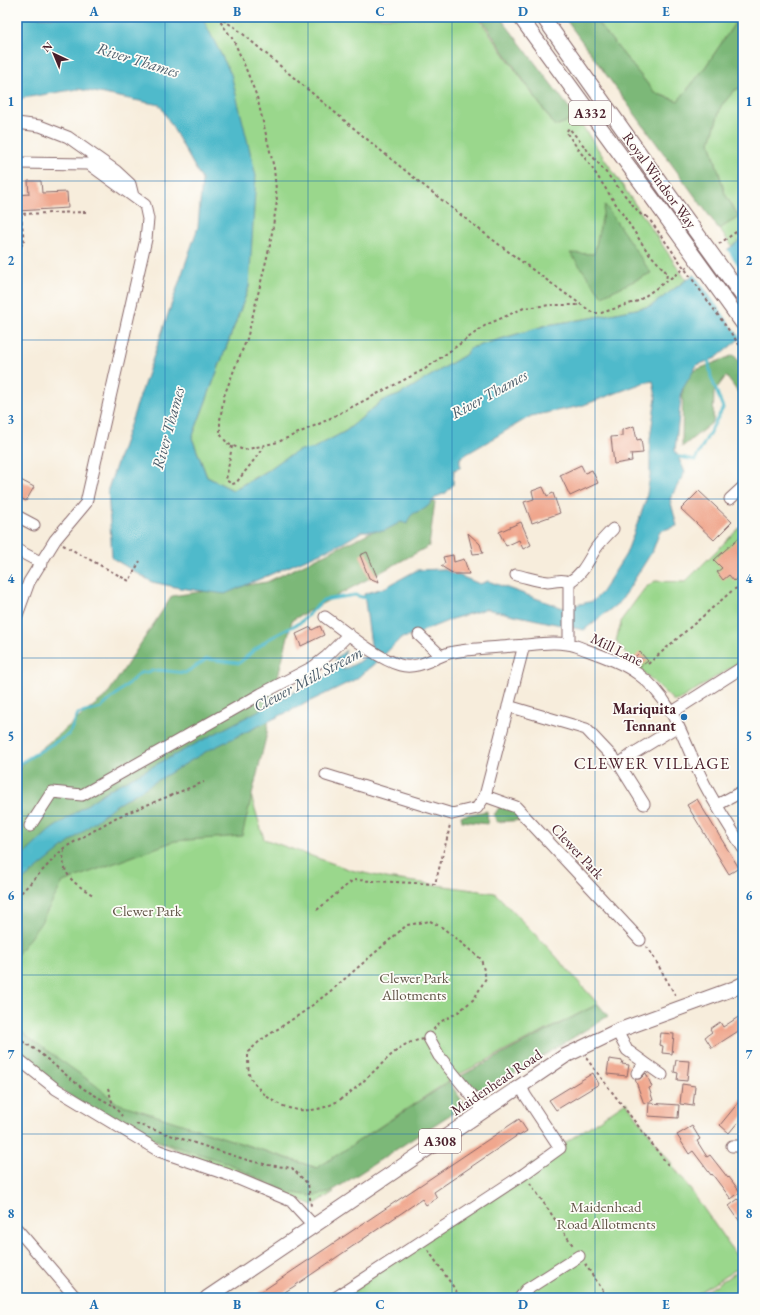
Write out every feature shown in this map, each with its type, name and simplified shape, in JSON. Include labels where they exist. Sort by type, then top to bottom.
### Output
[{"type":"main road","name":"Royal Windsor Way","points":[[520,17],[743,324]]},
{"type":"main road","name":"Royal Windsor Way","points":[[543,17],[743,297]]},
{"type":"main road","name":"Maidenhead Road","points":[[207,1298],[565,1056],[617,1031],[743,984]]},
{"type":"street","points":[[17,123],[40,126],[68,137],[116,171],[130,184],[133,196]]},
{"type":"street","points":[[17,163],[89,164],[145,205],[148,219],[140,262],[86,503],[55,540],[29,582],[17,615]]},
{"type":"street","points":[[730,499],[743,487]]},
{"type":"street","points":[[17,516],[34,525]]},
{"type":"street","points":[[516,575],[545,581],[564,581],[577,578],[588,564],[596,548],[613,529]]},
{"type":"street","points":[[17,550],[42,563]]},
{"type":"street","points":[[564,581],[570,603],[569,638]]},
{"type":"street","points":[[30,826],[52,792],[82,796],[261,694],[313,667],[337,647],[349,634],[325,617]]},
{"type":"street","name":"Mill Lane","points":[[349,634],[385,659],[401,665],[413,666],[441,656],[476,649],[555,643],[569,638],[638,674],[655,689],[672,713],[705,785],[743,848]]},
{"type":"street","points":[[419,635],[441,656]]},
{"type":"street","points":[[326,775],[452,814],[477,808],[485,796],[524,645]]},
{"type":"street","points":[[672,713],[743,667]]},
{"type":"street","points":[[508,706],[586,728],[619,764],[644,804]]},
{"type":"street","points":[[619,764],[678,726]]},
{"type":"street","points":[[717,805],[743,791]]},
{"type":"street","name":"Clewer Park","points":[[485,796],[516,806],[640,940]]},
{"type":"street","points":[[617,1031],[628,1050],[662,1074]]},
{"type":"street","points":[[429,1038],[439,1056],[484,1111]]},
{"type":"street","points":[[17,1058],[56,1089],[159,1151],[229,1175],[291,1201],[314,1226]]},
{"type":"street","points":[[637,1073],[645,1063]]},
{"type":"street","points":[[335,1298],[421,1240],[524,1174],[560,1148],[525,1095],[521,1086]]},
{"type":"street","points":[[17,1229],[76,1298]]},
{"type":"street","points":[[520,1298],[526,1290],[579,1256]]},
{"type":"path","points":[[217,17],[236,28],[446,205],[593,313],[601,313],[638,301],[666,282],[668,273],[647,251],[592,168],[566,132],[569,128],[642,216],[647,216],[743,350]]},
{"type":"path","points":[[217,17],[234,41],[257,97],[274,168],[277,202],[270,245],[247,339],[224,396],[220,420],[220,434],[228,444],[244,450],[278,442],[322,423],[425,369],[486,325],[524,308],[551,305],[582,305]]},
{"type":"path","points":[[17,214],[86,212]]},
{"type":"path","points":[[17,251],[24,242],[21,214]]},
{"type":"path","points":[[232,446],[226,480],[232,484],[236,483],[264,445]]},
{"type":"path","points":[[55,540],[129,581],[140,561]]},
{"type":"path","points":[[648,664],[734,590],[743,585]]},
{"type":"path","points":[[17,897],[64,848],[117,817],[204,782]]},
{"type":"path","points":[[317,910],[353,880],[435,884],[452,814]]},
{"type":"path","points":[[64,848],[62,858],[66,874],[78,886],[93,895]]},
{"type":"path","points":[[430,921],[444,928],[480,959],[486,978],[474,999],[457,1013],[440,1022],[433,1030],[429,1038],[401,1047],[362,1083],[337,1102],[314,1110],[293,1109],[274,1102],[262,1092],[250,1075],[248,1052],[260,1040],[305,1011],[333,989],[407,925],[430,921]]},
{"type":"path","points":[[640,940],[650,951],[677,998]]},
{"type":"path","points":[[17,1038],[36,1050],[82,1088],[113,1105],[127,1121]]},
{"type":"path","points":[[580,1049],[668,1165]]},
{"type":"path","points":[[108,1088],[113,1105]]},
{"type":"path","points":[[134,1123],[247,1160],[268,1165],[292,1168],[308,1184],[311,1211]]},
{"type":"path","points":[[524,1174],[608,1298]]},
{"type":"path","points":[[421,1240],[461,1298]]},
{"type":"green space","points":[[189,17],[478,17],[555,126],[577,118],[686,280],[651,306],[547,325],[471,348],[465,355],[399,395],[382,401],[346,431],[312,449],[300,451],[233,490],[207,477],[192,438],[249,287]]},
{"type":"green space","points":[[480,17],[500,17],[577,118],[555,126]]},
{"type":"green space","points":[[564,17],[593,17],[655,93],[678,101],[704,69],[739,17],[743,17],[743,87],[735,90],[721,106],[710,142],[725,194],[739,217],[719,229]]},
{"type":"green space","points":[[593,17],[739,17],[704,69],[678,101],[655,93]]},
{"type":"green space","points":[[743,87],[743,238],[732,246],[719,229],[739,217],[725,194],[710,142],[721,106],[735,90]]},
{"type":"green space","points":[[605,205],[651,273],[602,296],[570,253],[594,254]]},
{"type":"green space","points":[[734,355],[743,368],[743,399],[726,376],[714,392],[713,422],[682,447],[683,375]]},
{"type":"green space","points":[[435,501],[429,546],[292,620],[270,709],[267,733],[242,836],[175,841],[63,882],[40,924],[17,955],[17,774],[21,765],[107,695],[172,596],[267,582]]},
{"type":"green space","points":[[743,524],[743,660],[679,700],[674,701],[636,665],[616,641],[622,619],[645,588],[655,581],[685,582]]},
{"type":"green space","name":"Clewer Park Allotments","points":[[247,782],[264,839],[351,870],[386,878],[495,893],[552,952],[598,1004],[456,1076],[318,1168],[124,1106],[334,1192],[313,1205],[102,1119],[17,1044],[17,847]]},
{"type":"green space","points":[[501,805],[513,809],[524,820],[497,822],[494,815]]},
{"type":"green space","points":[[487,811],[488,824],[462,821],[461,816]]},
{"type":"green space","points":[[598,1004],[608,1016],[475,1098],[457,1078]]},
{"type":"green space","points":[[17,1027],[28,1037],[94,1084],[117,1103],[317,1168],[449,1082],[465,1105],[329,1193],[311,1196],[287,1192],[225,1162],[171,1145],[102,1119],[17,1058]]},
{"type":"green space","name":"Maidenhead Road Allotments","points":[[626,1102],[690,1189],[743,1265],[691,1298],[333,1298]]},
{"type":"green space","points":[[743,1268],[743,1298],[696,1298],[741,1269]]},
{"type":"water","name":"River Thames","points":[[17,17],[204,17],[204,21],[231,74],[256,176],[249,287],[192,438],[207,477],[233,490],[264,473],[282,460],[300,450],[312,449],[346,431],[382,401],[399,395],[465,355],[471,348],[547,325],[651,306],[743,238],[743,336],[716,358],[697,365],[682,390],[675,450],[685,472],[670,499],[677,526],[660,531],[653,550],[621,601],[584,630],[486,609],[455,618],[423,631],[419,635],[401,638],[379,660],[356,679],[207,751],[113,807],[17,885],[17,861],[49,831],[108,790],[330,673],[337,658],[346,650],[342,662],[343,670],[359,662],[372,652],[364,594],[386,587],[417,570],[443,569],[480,584],[488,581],[563,608],[593,601],[602,592],[626,554],[646,500],[650,476],[650,439],[656,397],[653,381],[643,383],[581,406],[531,416],[460,458],[460,468],[454,470],[453,485],[445,494],[437,497],[428,506],[413,514],[407,524],[401,522],[384,531],[363,531],[341,544],[225,594],[180,588],[152,582],[112,558],[108,489],[198,227],[202,180],[160,105],[78,89],[17,99]]},
{"type":"pier","points":[[726,248],[743,273],[742,340],[693,272]]},
{"type":"building","points":[[28,181],[41,181],[42,193],[67,192],[68,208],[17,211],[17,195],[29,194]]},
{"type":"building","points":[[634,426],[637,440],[641,439],[643,453],[631,454],[632,461],[614,464],[611,437],[622,436],[622,430]]},
{"type":"building","points":[[581,465],[585,473],[592,470],[598,483],[570,496],[560,475]]},
{"type":"building","points":[[17,478],[34,487],[26,501],[17,496]]},
{"type":"building","points":[[543,487],[547,496],[553,493],[560,513],[532,523],[524,502],[534,499],[532,491]]},
{"type":"building","points":[[699,491],[732,522],[714,540],[681,509]]},
{"type":"building","points":[[521,522],[531,545],[523,549],[519,540],[506,546],[499,532]]},
{"type":"building","points":[[468,533],[480,544],[483,553],[473,554]]},
{"type":"building","points":[[743,534],[743,585],[737,578],[734,581],[729,575],[723,580],[717,572],[722,568],[714,560]]},
{"type":"building","points":[[367,552],[379,582],[369,578],[360,555]]},
{"type":"building","points":[[453,555],[454,562],[464,559],[469,574],[454,574],[441,566],[445,563],[443,557]]},
{"type":"building","points":[[320,626],[324,635],[301,646],[296,634],[311,627],[312,630]]},
{"type":"building","points":[[640,652],[648,661],[640,667],[633,661]]},
{"type":"building","points":[[697,799],[739,868],[729,874],[687,805]]},
{"type":"building","points":[[743,1014],[743,1028],[712,1048],[705,1037],[712,1032],[710,1029],[720,1022],[723,1027]]},
{"type":"building","points":[[661,1033],[674,1034],[672,1054],[662,1053],[663,1046],[659,1045]]},
{"type":"building","points":[[609,1059],[623,1061],[622,1064],[629,1065],[627,1076],[607,1074]]},
{"type":"building","points":[[676,1060],[689,1061],[687,1081],[677,1080],[678,1073],[674,1072]]},
{"type":"building","points":[[593,1073],[599,1084],[556,1110],[549,1100]]},
{"type":"building","points":[[646,1073],[652,1087],[649,1088],[653,1100],[644,1104],[635,1079],[640,1079]]},
{"type":"building","points":[[682,1084],[695,1086],[693,1106],[680,1104]]},
{"type":"building","points":[[743,1097],[743,1116],[729,1133],[720,1125]]},
{"type":"building","points":[[649,1103],[679,1105],[678,1118],[648,1116]]},
{"type":"building","points":[[519,1119],[527,1131],[519,1136],[518,1135],[434,1192],[437,1198],[426,1205],[422,1199],[275,1298],[252,1298]]},
{"type":"building","points":[[692,1126],[700,1139],[697,1141],[707,1157],[710,1155],[740,1192],[731,1199],[693,1151],[689,1154],[677,1135]]},
{"type":"building","points":[[738,1199],[743,1205],[743,1226],[729,1206]]},
{"type":"waterway","points":[[675,456],[695,460],[723,408],[711,377],[708,357]]},
{"type":"waterway","points":[[17,765],[69,734],[78,714],[101,708],[140,673],[159,670],[185,673],[207,659],[239,663],[267,640],[301,622],[323,600],[355,595],[369,599]]},
{"type":"place","name":"Mariquita Tennant","points":[[684,717]]},
{"type":"district","name":"CLEWER VILLAGE","points":[[652,763]]},
{"type":"water label","name":"Clewer Mill Stream","points":[[308,679]]}]
